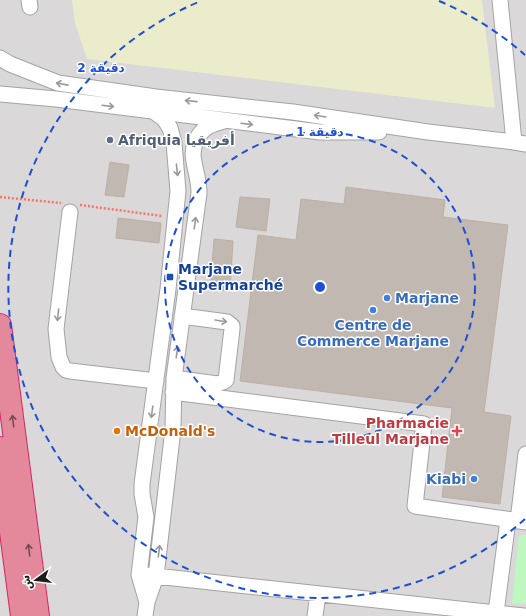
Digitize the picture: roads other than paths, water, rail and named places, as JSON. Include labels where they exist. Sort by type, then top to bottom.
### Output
[{"type":"highway","points":[[0,324],[38,616]]},
{"type":"highway","points":[[0,448],[22,616]]},
{"type":"street","points":[[0,58],[10,64],[58,83],[156,97],[293,112],[428,132],[520,143],[500,0]]},
{"type":"street","points":[[0,94],[56,99],[320,132],[428,132]]},
{"type":"street","points":[[146,609],[139,575],[146,517],[142,494],[142,484],[172,256],[178,178],[174,143],[170,128],[164,119],[153,111]]},
{"type":"street","points":[[146,609],[156,576],[173,429],[174,385],[197,205],[199,182],[194,162],[194,145],[206,128],[224,121]]},
{"type":"street","points":[[177,202],[197,205]]},
{"type":"street","points":[[70,206],[56,329],[59,357],[63,367],[70,371],[156,381]]},
{"type":"street","points":[[172,256],[190,258]]},
{"type":"street","points":[[174,385],[217,384],[226,380],[232,329],[232,326],[227,322],[182,316]]},
{"type":"street","points":[[174,385],[424,424],[415,506],[517,521]]},
{"type":"street","points":[[504,614],[526,454]]},
{"type":"street","points":[[139,575],[524,616]]},
{"type":"street","points":[[315,616],[318,594]]},
{"type":"place","name":"Afriquia أفريقيا","points":[[110,140]]},
{"type":"place","name":"Marjane Supermarché","points":[[170,277]]},
{"type":"place","name":"Marjane","points":[[387,298]]},
{"type":"place","name":"Centre de Commerce Marjane","points":[[373,310]]},
{"type":"place","name":"McDonald's","points":[[117,431]]},
{"type":"place","name":"Pharmacie Tilleul Marjane","points":[[457,431]]},
{"type":"place","name":"Kiabi","points":[[474,479]]}]
